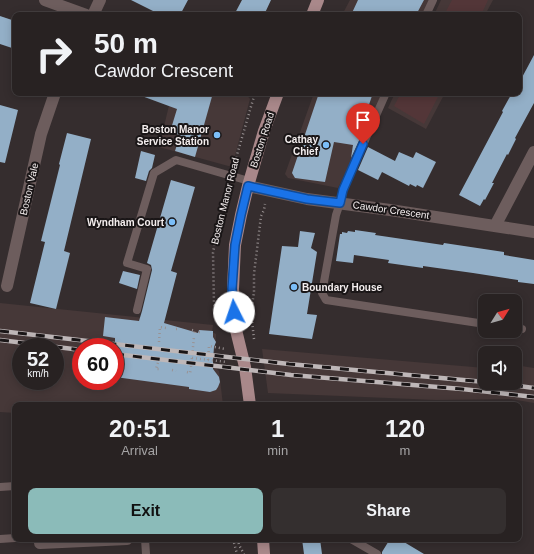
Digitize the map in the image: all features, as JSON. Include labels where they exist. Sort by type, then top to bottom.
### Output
[{"type":"main road","points":[[313,12],[318,0]]},
{"type":"main road","name":"Boston Road","points":[[248,184],[264,131],[277,96]]},
{"type":"main road","name":"Boston Manor Road","points":[[248,184],[235,245],[232,289],[236,330],[245,367],[250,402]]},
{"type":"main road","points":[[262,542],[264,554]]},
{"type":"street","points":[[45,0],[78,12]]},
{"type":"street","points":[[89,12],[100,0]]},
{"type":"street","name":"Boston Vale","points":[[7,286],[41,134],[54,96]]},
{"type":"street","points":[[495,226],[534,152]]},
{"type":"street","name":"Cawdor Crescent","points":[[248,184],[307,199],[534,232]]},
{"type":"street","points":[[41,545],[84,542]]},
{"type":"lane","points":[[427,12],[433,0]]},
{"type":"lane","points":[[385,96],[343,190],[336,215],[322,293],[326,300],[478,323]]},
{"type":"lane","points":[[137,310],[147,268],[127,263],[154,173],[176,160],[231,176],[248,184]]},
{"type":"lane","points":[[0,487],[12,486]]},
{"type":"lane","points":[[0,539],[12,538]]},
{"type":"lane","points":[[145,542],[146,554]]},
{"type":"lane","points":[[356,542],[377,554]]},
{"type":"path","name":"Boston Manor Road","points":[[219,311],[214,304],[213,253],[218,224],[254,96]]},
{"type":"path","points":[[252,312],[254,274],[261,216],[265,204]]},
{"type":"path","points":[[159,342],[160,327],[166,328]]},
{"type":"path","points":[[187,372],[190,373],[196,333]]},
{"type":"path","points":[[208,360],[209,346],[225,349]]},
{"type":"path","points":[[192,358],[227,362]]},
{"type":"path","points":[[159,359],[156,369],[161,369]]},
{"type":"path","points":[[172,370],[176,371]]},
{"type":"path","points":[[234,542],[237,554]]},
{"type":"path","points":[[238,542],[244,554]]},
{"type":"shaded area","points":[[350,0],[431,0],[425,12],[344,12]]},
{"type":"shaded area","points":[[441,0],[493,0],[487,12],[435,12]]},
{"type":"shaded area","points":[[452,0],[488,0],[482,12],[446,12]]},
{"type":"shaded area","points":[[171,96],[248,96],[250,99],[232,167],[159,147]]},
{"type":"shaded area","points":[[313,96],[384,96],[338,188],[288,178],[285,174]]},
{"type":"shaded area","points":[[394,96],[443,96],[426,129],[388,108]]},
{"type":"shaded area","points":[[399,96],[438,96],[424,124],[394,106]]},
{"type":"shaded area","points":[[0,303],[213,325],[212,332],[216,334],[216,337],[213,366],[219,371],[223,402],[12,402],[12,413],[0,412]]},
{"type":"shaded area","points":[[262,349],[478,367],[478,390],[522,390],[522,366],[534,368],[534,403],[511,399],[436,400],[268,393]]},
{"type":"building","points":[[131,0],[188,0],[182,12],[155,12]]},
{"type":"building","points":[[242,0],[271,0],[265,12],[236,12]]},
{"type":"building","points":[[358,0],[424,0],[418,12],[352,12]]},
{"type":"building","points":[[0,16],[12,20],[12,48],[0,44]]},
{"type":"building","points":[[534,55],[534,103],[492,183],[494,183],[480,206],[459,195],[510,96],[522,96],[522,77]]},
{"type":"building","points":[[142,96],[212,96],[195,157],[175,151],[180,135],[170,132],[177,109]]},
{"type":"building","points":[[318,96],[372,96],[360,131],[363,132],[351,158],[353,145],[334,142],[325,182],[295,178],[292,173]]},
{"type":"building","points":[[0,105],[18,110],[5,163],[0,162]]},
{"type":"building","points":[[67,133],[91,139],[64,251],[70,253],[56,309],[30,303],[45,242],[41,241]]},
{"type":"building","points":[[368,147],[395,161],[399,152],[413,158],[416,152],[436,162],[423,188],[410,184],[409,186],[382,172],[378,180],[358,170]]},
{"type":"building","points":[[141,151],[155,155],[152,168],[149,171],[146,181],[135,178]]},
{"type":"building","points":[[171,180],[195,187],[171,271],[177,273],[164,323],[198,333],[199,330],[213,331],[213,337],[216,342],[214,347],[213,369],[219,377],[220,382],[216,390],[210,392],[189,389],[189,387],[124,378],[124,338],[103,336],[105,317],[139,321],[152,270],[151,265],[147,263]]},
{"type":"building","points":[[355,230],[376,233],[375,235],[504,252],[504,255],[534,260],[534,284],[473,273],[388,263],[389,260],[354,255],[353,263],[336,261],[340,234],[342,234],[342,232],[347,233],[348,231],[355,232]]},
{"type":"building","name":"Boundary House","points":[[300,231],[315,233],[311,248],[317,252],[307,314],[317,315],[312,339],[269,334],[282,246],[298,247]]},
{"type":"building","points":[[123,271],[140,275],[137,289],[119,283]]},
{"type":"building","points":[[302,542],[320,542],[322,554],[304,554]]},
{"type":"building","points":[[388,542],[404,542],[424,554],[382,554]]},
{"type":"railway","points":[[0,331],[289,364],[478,381]]},
{"type":"railway","points":[[0,340],[72,349]]},
{"type":"railway","points":[[124,355],[291,375],[462,389],[534,397]]},
{"type":"railway","points":[[522,386],[534,388]]},
{"type":"place","name":"Boston Manor Service Station","points":[[217,135]]},
{"type":"place","name":"Cathay Chief","points":[[326,145]]},
{"type":"place","name":"Wyndham Court","points":[[172,222]]},
{"type":"place","name":"Boundary House","points":[[294,287]]},
{"type":"route","points":[[234,312],[232,289],[235,245],[248,186],[307,199],[340,203],[343,190],[363,144]]}]
